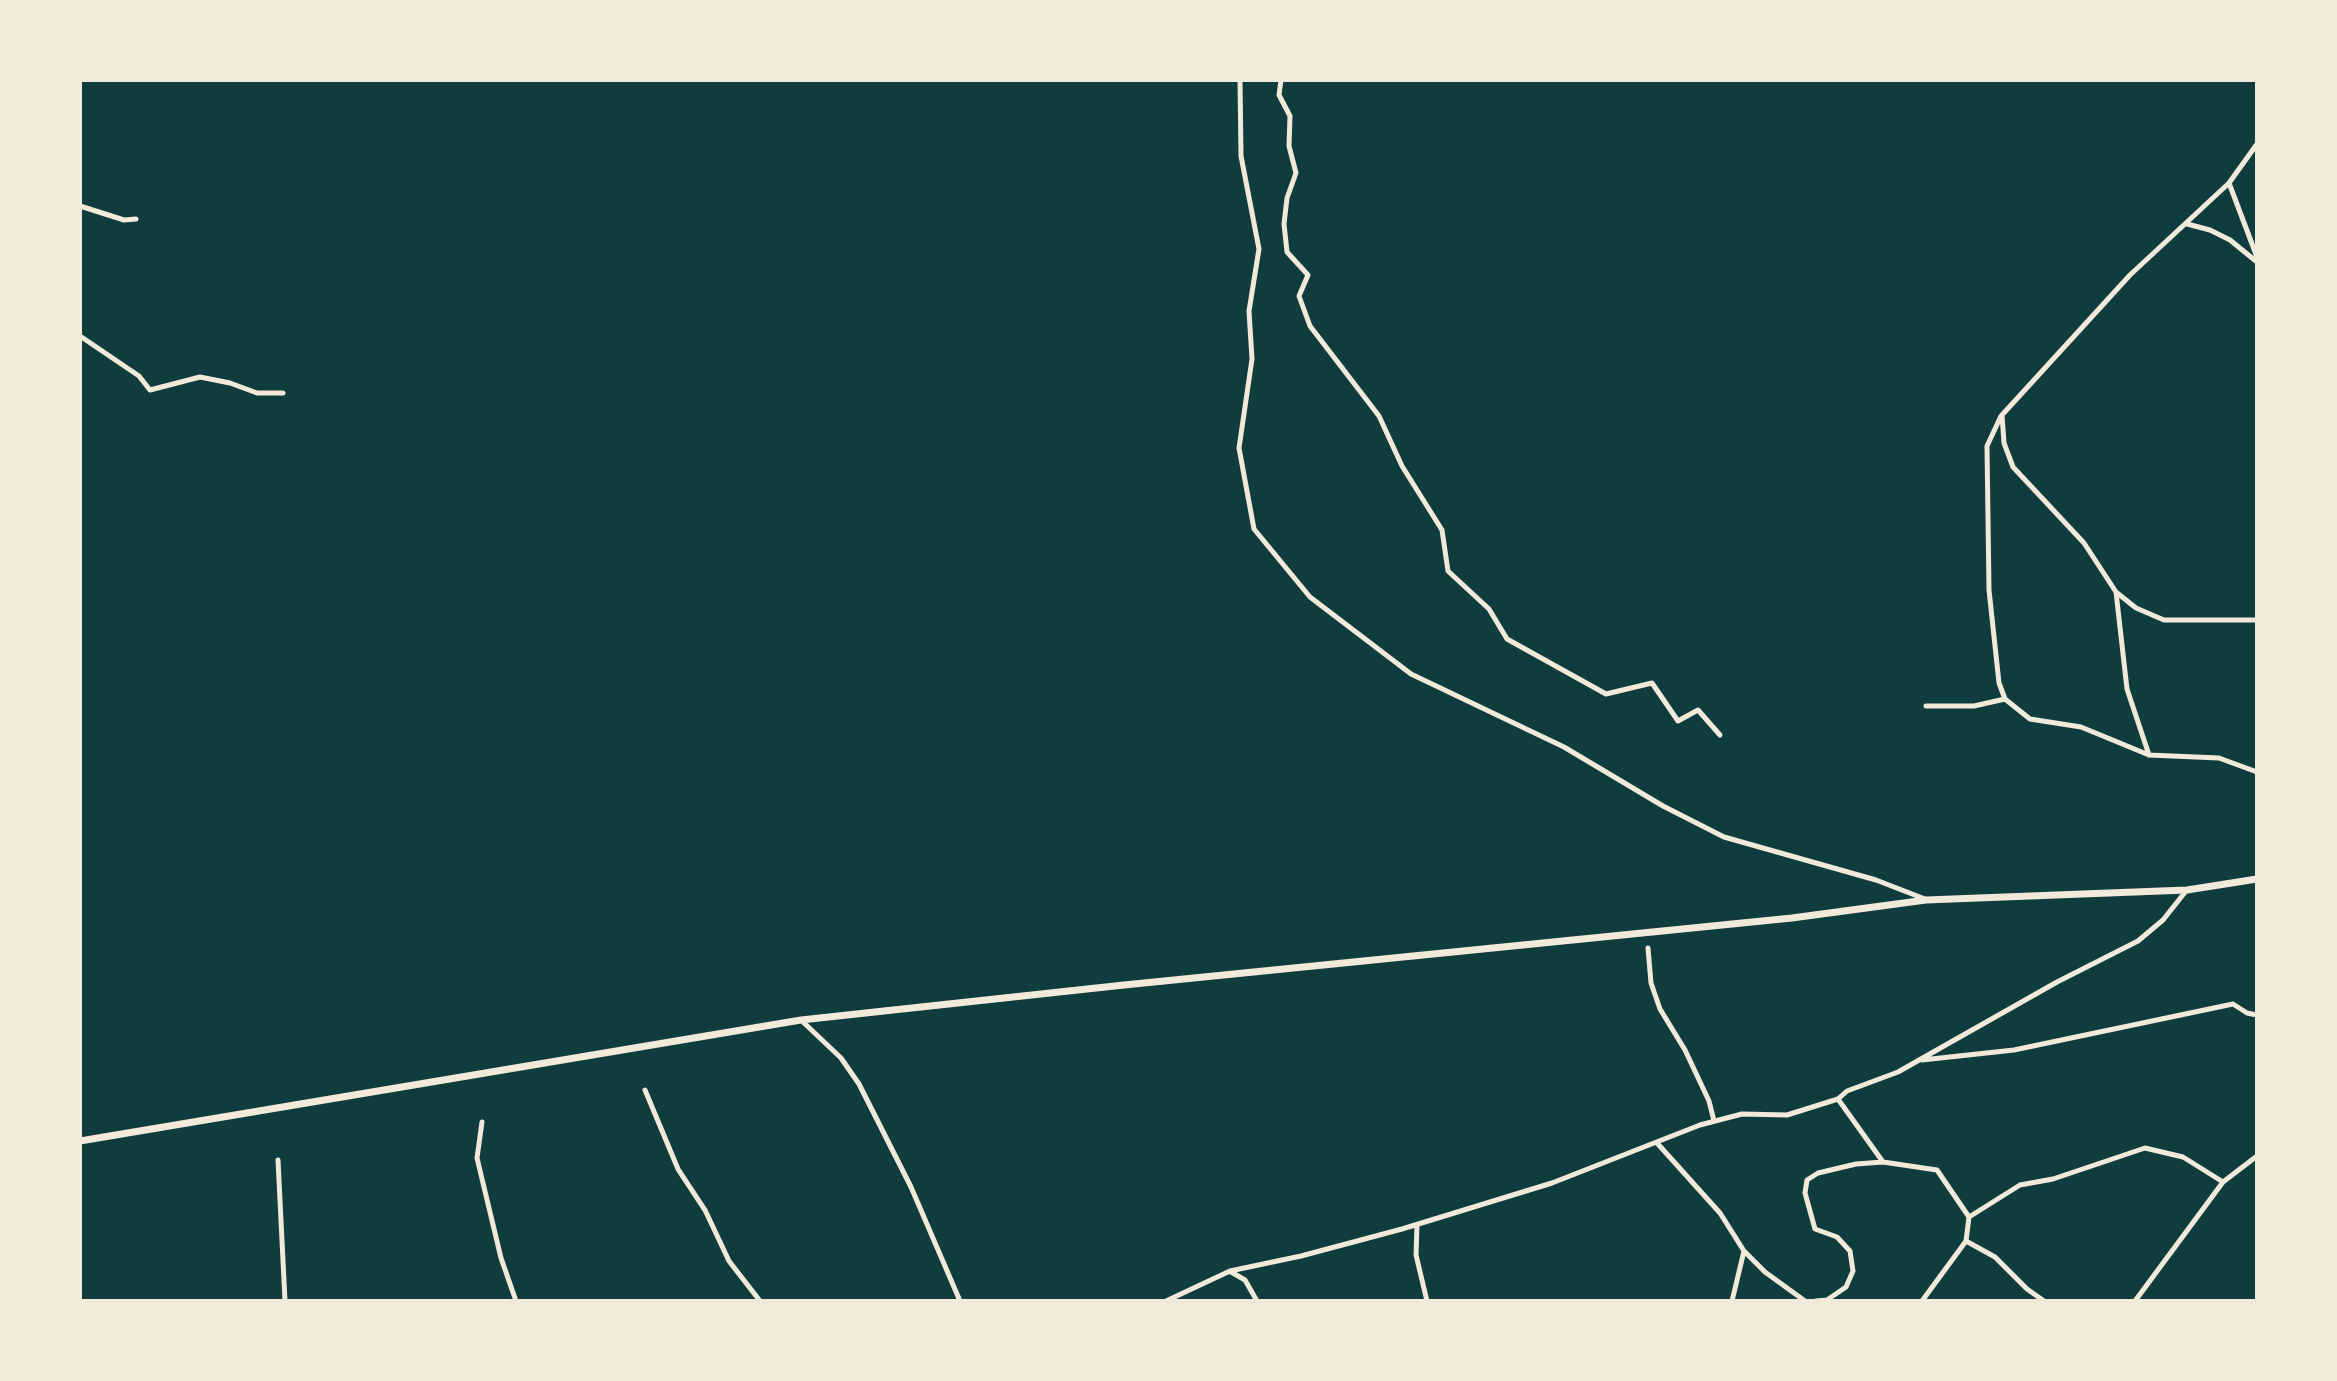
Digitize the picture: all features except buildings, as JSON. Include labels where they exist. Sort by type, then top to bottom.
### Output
[{"type":"main road","points":[[80,1141],[801,1020],[1792,918],[1926,900],[2187,890],[2257,879]]},
{"type":"street","points":[[1240,80],[1241,156],[1259,249],[1249,311],[1252,359],[1239,448],[1254,529],[1310,597],[1411,674],[1564,747],[1663,806],[1724,837],[1876,880],[1926,900]]},
{"type":"street","points":[[1281,80],[1279,95],[1290,116],[1289,146],[1296,173],[1287,198],[1284,224],[1287,252],[1308,275],[1299,296],[1310,326],[1379,416],[1402,466],[1442,530],[1448,571],[1489,609],[1507,639],[1606,694],[1652,683],[1678,721],[1698,710],[1720,735]]},
{"type":"street","points":[[2257,144],[2229,183],[2130,275],[2002,415],[1987,446],[1989,590],[1999,683],[2005,699],[2030,719],[2081,727],[2149,755],[2219,758],[2257,772]]},
{"type":"street","points":[[2229,183],[2257,260]]},
{"type":"street","points":[[80,206],[124,220],[136,219]]},
{"type":"street","points":[[2186,224],[2210,230],[2230,240],[2257,260]]},
{"type":"street","points":[[80,336],[139,376],[150,390],[200,377],[257,393],[283,393]]},
{"type":"street","points":[[2002,415],[2004,443],[2013,467],[2084,543],[2116,592],[2136,608],[2164,620],[2257,620]]},
{"type":"street","points":[[2116,592],[2127,689],[2149,755]]},
{"type":"street","points":[[1926,706],[1974,706],[2005,699]]},
{"type":"street","points":[[1166,1301],[1230,1271],[1417,1225],[1552,1183],[1714,1121],[1742,1114],[1787,1115],[1838,1099],[1847,1091],[1898,1072],[2057,982],[2138,941],[2163,920],[2187,890]]},
{"type":"street","points":[[1648,948],[1651,983],[1660,1009],[1703,1088],[1714,1121]]},
{"type":"street","points":[[1919,1060],[2014,1050],[2233,1004],[2257,1015]]},
{"type":"street","points":[[801,1020],[841,1058],[859,1084],[911,1187],[960,1301]]},
{"type":"street","points":[[645,1090],[678,1169],[705,1210],[729,1261],[760,1301]]},
{"type":"street","points":[[1838,1099],[1883,1162]]},
{"type":"street","points":[[482,1122],[477,1158],[501,1258],[516,1301]]},
{"type":"street","points":[[1657,1143],[1720,1213],[1744,1251],[1765,1272],[1805,1301]]},
{"type":"street","points":[[1969,1217],[2020,1185],[2053,1179],[2145,1148],[2183,1157],[2223,1182]]},
{"type":"street","points":[[2135,1301],[2223,1182],[2257,1156]]},
{"type":"street","points":[[278,1160],[285,1301]]},
{"type":"street","points":[[1816,1301],[1827,1300],[1846,1287],[1853,1271],[1850,1251],[1837,1237],[1815,1229],[1805,1193],[1807,1180],[1818,1173],[1843,1167],[1883,1162],[1937,1170],[1969,1217],[1966,1241],[1922,1301]]},
{"type":"street","points":[[1417,1225],[1416,1255],[1427,1301]]},
{"type":"street","points":[[1966,1241],[1995,1257],[2027,1289],[2044,1301]]},
{"type":"street","points":[[1732,1301],[1744,1251]]},
{"type":"street","points":[[1230,1271],[1245,1280],[1257,1301]]}]
